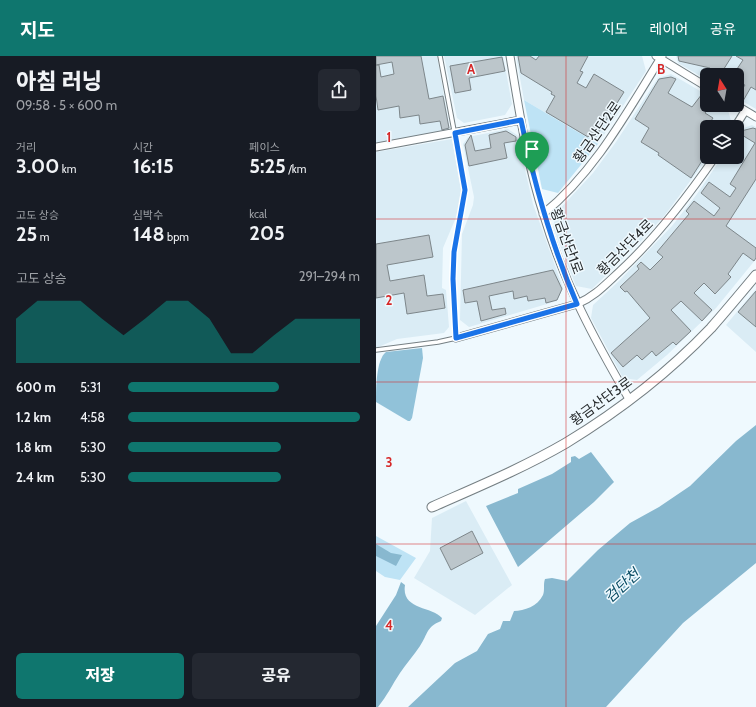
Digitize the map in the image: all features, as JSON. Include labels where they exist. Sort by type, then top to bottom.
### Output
[{"type":"street","name":"황금산단1로","points":[[510,56],[532,173],[543,214],[577,304],[593,337],[629,399]]},
{"type":"street","points":[[659,57],[700,83]]},
{"type":"street","name":"황금산단2로","points":[[543,214],[568,192],[601,152],[626,115],[659,57]]},
{"type":"street","points":[[739,120],[745,111],[756,117]]},
{"type":"street","points":[[376,147],[521,120]]},
{"type":"street","name":"황금산단4로","points":[[456,338],[577,304],[597,292],[649,242],[685,199],[710,164]]},
{"type":"street","name":"황금산단3로","points":[[432,507],[539,457],[594,425],[629,399],[710,329],[756,275]]},
{"type":"lane","points":[[376,350],[438,342],[456,338],[455,241],[464,203],[465,190],[440,56]]},
{"type":"shaded area","points":[[376,56],[437,56],[450,130],[376,145]]},
{"type":"shaded area","points":[[444,56],[503,56],[512,104],[505,115],[464,123],[457,118]]},
{"type":"shaded area","points":[[516,56],[642,56],[646,71],[598,144],[524,100]]},
{"type":"shaded area","points":[[676,56],[756,56],[756,109],[744,102],[744,68],[700,68],[700,76],[678,63]]},
{"type":"shaded area","points":[[671,74],[700,91],[700,112],[729,112],[731,120],[700,120],[700,164],[703,164],[665,215],[592,289],[576,286],[553,227],[556,213],[593,173],[616,142],[658,78]]},
{"type":"shaded area","points":[[524,100],[598,144],[558,193],[542,189]]},
{"type":"shaded area","points":[[752,125],[756,127],[756,259],[716,308],[667,355],[637,380],[623,378],[591,318],[593,305],[619,281],[672,226],[697,194],[717,164],[744,164],[744,128]]},
{"type":"shaded area","points":[[508,129],[517,135],[533,204],[563,288],[557,301],[469,327],[460,320],[462,234],[473,205],[474,197],[463,144],[468,137]]},
{"type":"shaded area","points":[[452,139],[462,194],[460,208],[443,248],[442,288],[446,290],[449,327],[444,333],[397,339],[376,348],[376,152]]},
{"type":"shaded area","points":[[756,289],[756,352],[726,325]]},
{"type":"shaded area","points":[[422,348],[423,358],[412,418],[408,421],[376,402],[378,368],[380,361],[386,352]]},
{"type":"shaded area","points":[[466,501],[512,585],[475,615],[414,578],[430,551],[432,518]]},
{"type":"shaded area","points":[[376,536],[416,558],[400,580],[385,577],[376,571]]},
{"type":"water","name":"검단천","points":[[756,425],[756,563],[683,623],[606,707],[408,707],[455,663],[477,651],[488,634],[500,629],[503,621],[510,621],[514,611],[526,609],[538,602],[543,595],[545,579],[552,578],[567,581],[598,550],[630,523],[659,507],[690,486],[736,441]]},
{"type":"water","points":[[591,452],[614,482],[594,502],[518,567],[486,506],[518,493],[518,489],[552,474],[571,462],[571,457],[575,456],[579,459]]},
{"type":"water","points":[[376,544],[391,553],[402,555],[396,566],[376,556]]},
{"type":"water","points":[[401,582],[405,585],[405,593],[412,603],[437,614],[442,618],[441,621],[430,628],[420,646],[400,673],[384,699],[378,707],[376,707],[376,626],[396,595]]},
{"type":"building","points":[[376,56],[421,56],[429,99],[443,96],[449,128],[442,130],[440,121],[420,124],[419,115],[400,118],[399,106],[378,110],[376,96],[376,65]],"holes":[[[392,62],[394,74],[381,77],[379,65],[376,65]]]},
{"type":"building","points":[[518,56],[530,56],[536,60],[539,56],[588,56],[580,71],[583,72],[577,83],[586,88],[594,74],[624,92],[595,138],[590,134],[588,137],[546,112],[555,96],[551,94],[552,92],[521,73]]},
{"type":"building","points":[[678,56],[732,56],[724,68],[710,68],[679,61]]},
{"type":"building","points":[[736,56],[756,56],[756,90],[751,87],[744,99],[744,68],[738,68],[743,60]]},
{"type":"building","points":[[502,57],[505,71],[469,78],[471,90],[455,93],[450,66]]},
{"type":"building","points":[[671,77],[676,79],[668,93],[692,107],[700,97],[700,112],[706,112],[705,113],[713,118],[712,120],[700,120],[700,164],[691,178],[658,155],[659,153],[641,142],[649,128],[635,119],[659,79]]},
{"type":"building","points":[[753,128],[756,129],[756,179],[726,226],[756,248],[756,258],[754,261],[743,253],[728,274],[731,277],[715,294],[704,283],[694,293],[712,310],[702,321],[681,301],[671,310],[691,331],[676,345],[673,342],[656,356],[652,351],[642,360],[637,355],[623,367],[611,353],[650,318],[627,291],[625,292],[620,287],[639,269],[637,266],[641,262],[650,270],[663,257],[657,252],[689,214],[686,211],[694,201],[714,216],[720,208],[701,193],[709,182],[730,197],[736,188],[730,184],[742,164],[744,164],[744,161],[755,143],[744,136],[744,130]]},
{"type":"building","points":[[506,131],[516,137],[516,141],[504,143],[507,158],[469,166],[465,145],[471,135],[475,151],[491,148],[489,135]]},
{"type":"building","points":[[429,235],[433,257],[387,265],[390,281],[424,275],[427,296],[443,294],[445,308],[407,314],[404,293],[376,298],[376,244]]},
{"type":"building","points":[[553,270],[562,289],[557,300],[546,303],[545,298],[528,301],[527,296],[514,299],[513,291],[489,296],[492,310],[505,308],[506,314],[481,321],[477,301],[465,303],[463,290]]},
{"type":"building","points":[[756,291],[756,327],[738,312]]},
{"type":"building","points":[[472,531],[483,553],[451,570],[440,548]]},
{"type":"route","points":[[521,120],[532,173],[548,229],[577,304],[456,338],[453,264],[455,241],[464,203],[465,190],[464,177],[455,133],[521,120]]}]
